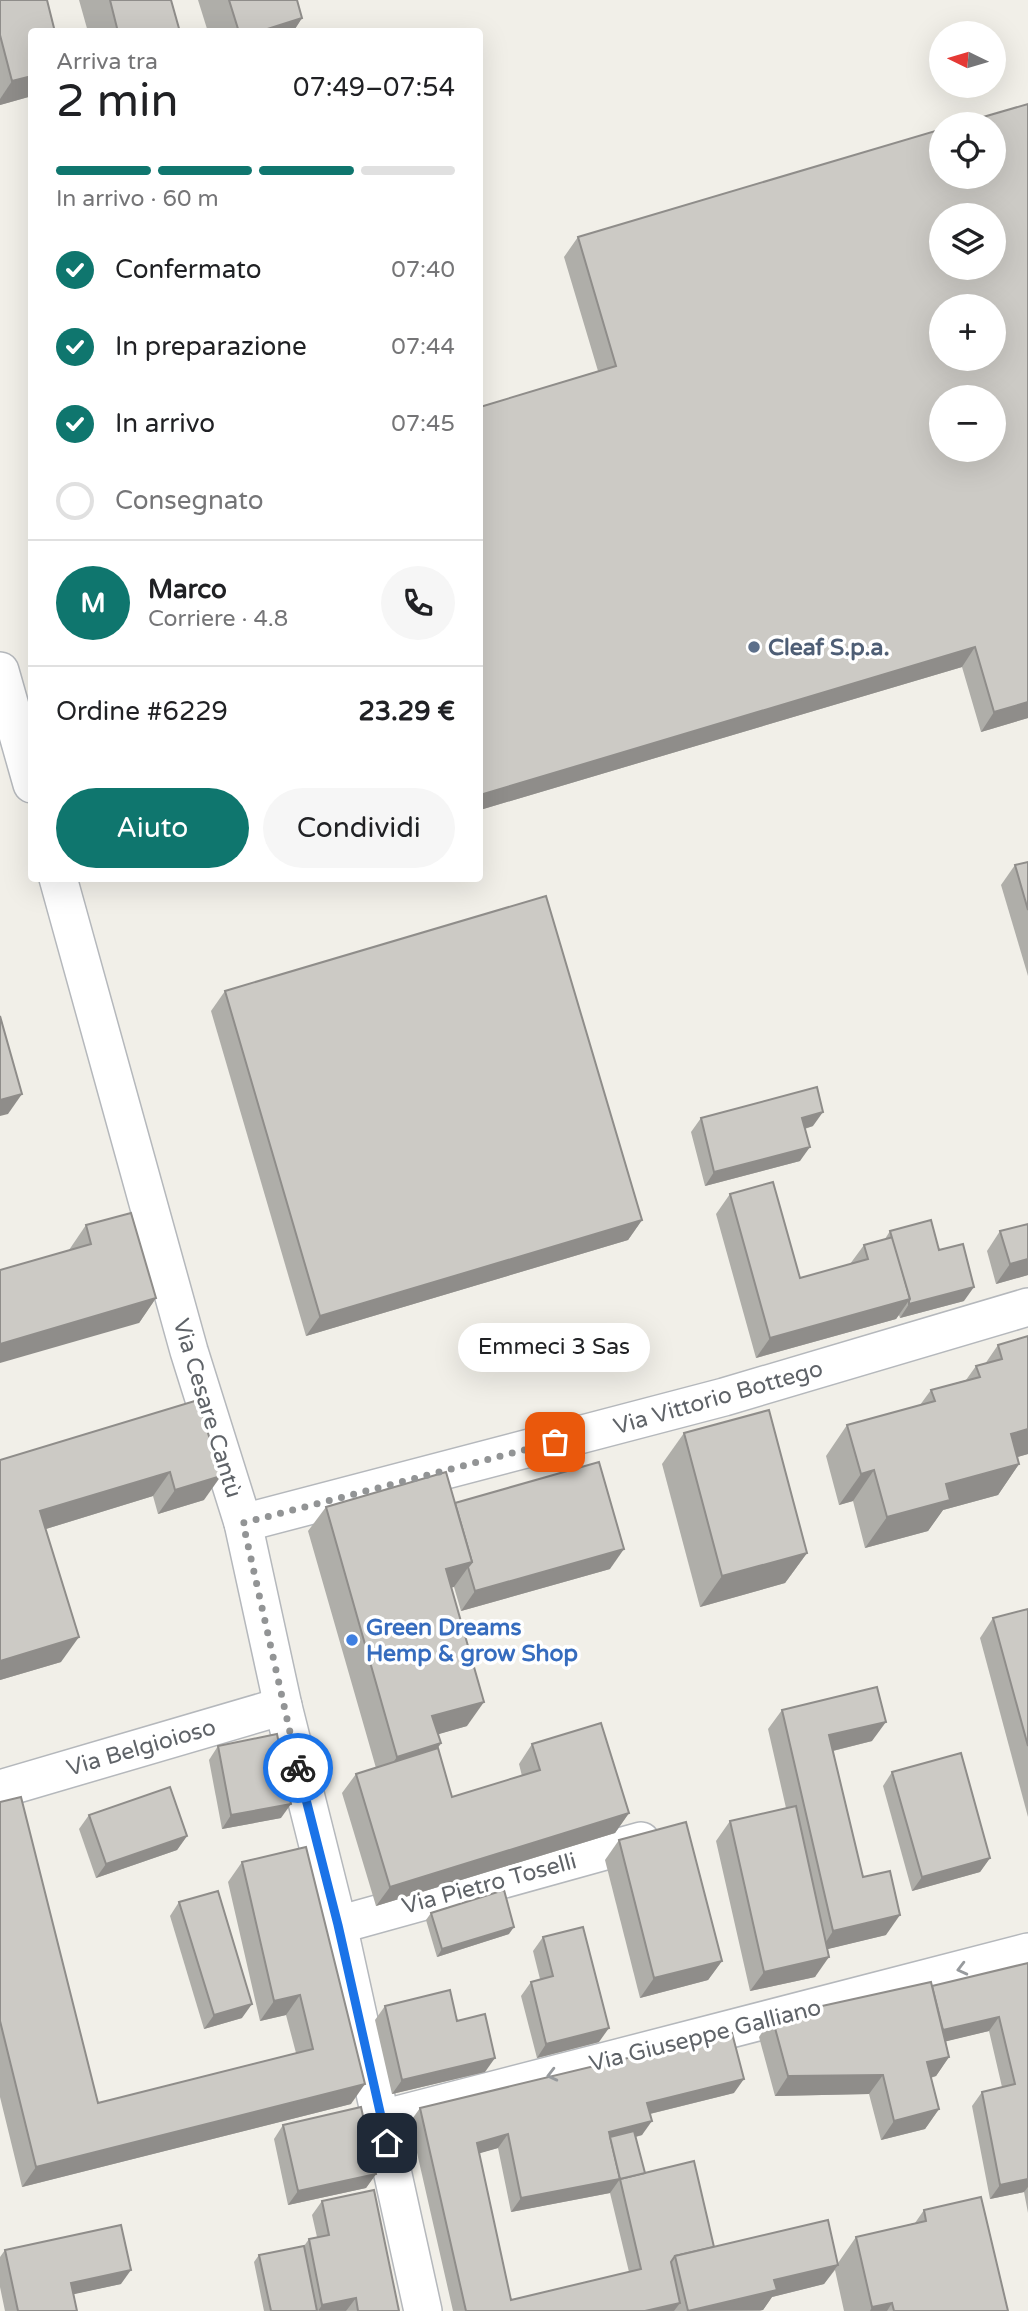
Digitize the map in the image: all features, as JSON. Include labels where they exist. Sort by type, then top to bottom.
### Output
[{"type":"street","points":[[0,671],[28,770]]},
{"type":"street","name":"Via Cesare Cantù","points":[[59,882],[189,1351],[243,1523],[282,1706],[338,1925],[422,2311]]},
{"type":"street","name":"Via Vittorio Bottego","points":[[243,1523],[724,1397],[1028,1307]]},
{"type":"street","name":"Via Belgioioso","points":[[0,1789],[282,1706]]},
{"type":"street","name":"Via Pietro Toselli","points":[[338,1925],[641,1841]]},
{"type":"street","name":"Via Giuseppe Galliano","points":[[382,2119],[1028,1952]]},
{"type":"building","points":[[0,0],[47,0],[54,28],[28,28],[28,77],[12,81],[0,35]]},
{"type":"building","points":[[110,0],[171,0],[179,28],[117,28]]},
{"type":"building","points":[[229,0],[297,0],[302,18],[271,28],[238,28]]},
{"type":"building","points":[[1028,104],[1028,702],[994,712],[975,647],[483,794],[483,406],[616,366],[578,237],[929,133],[929,189],[1006,189],[1006,112],[1000,112]]},
{"type":"building","points":[[1028,862],[1028,910],[1015,865]]},
{"type":"building","points":[[546,896],[642,1220],[320,1316],[225,991]]},
{"type":"building","points":[[0,1016],[22,1094],[0,1100]]},
{"type":"building","points":[[817,1087],[823,1112],[802,1118],[810,1147],[714,1172],[701,1118]]},
{"type":"building","points":[[773,1182],[800,1278],[868,1259],[864,1245],[893,1237],[910,1299],[770,1338],[730,1194]]},
{"type":"building","points":[[131,1213],[156,1298],[0,1344],[0,1270],[91,1244],[86,1225]]},
{"type":"building","points":[[931,1220],[939,1250],[963,1244],[974,1287],[909,1304],[910,1299],[890,1231]]},
{"type":"building","points":[[1028,1224],[1028,1259],[1010,1264],[1000,1231]]},
{"type":"building","points":[[1028,1336],[1028,1429],[1011,1434],[1019,1464],[946,1484],[950,1500],[887,1517],[874,1470],[861,1474],[847,1425],[935,1401],[931,1390],[980,1377],[976,1366],[1002,1359],[998,1345]]},
{"type":"building","points":[[198,1400],[221,1476],[175,1490],[170,1472],[40,1511],[79,1637],[0,1661],[0,1460]]},
{"type":"building","points":[[769,1410],[807,1553],[722,1576],[684,1433]]},
{"type":"building","points":[[599,1462],[624,1549],[475,1591],[468,1567],[472,1562],[455,1503]]},
{"type":"building","points":[[446,1472],[472,1562],[446,1569],[484,1702],[432,1716],[441,1743],[397,1757],[326,1507]]},
{"type":"building","points":[[1028,1609],[1028,1746],[993,1618]]},
{"type":"building","points":[[877,1687],[886,1722],[829,1735],[863,1877],[890,1871],[900,1915],[833,1931],[782,1710]]},
{"type":"building","points":[[601,1723],[629,1813],[390,1887],[356,1774],[438,1748],[452,1797],[540,1770],[532,1744]]},
{"type":"building","points":[[277,1734],[291,1804],[231,1815],[218,1746]]},
{"type":"building","points":[[961,1753],[990,1858],[922,1877],[892,1772]]},
{"type":"building","points":[[170,1787],[187,1836],[106,1864],[89,1815]]},
{"type":"building","points":[[21,1797],[98,2103],[313,2049],[300,1995],[274,2001],[242,1862],[306,1847],[365,2084],[36,2167],[0,2021],[0,1802]]},
{"type":"building","points":[[796,1806],[829,1957],[764,1972],[730,1821]]},
{"type":"building","points":[[686,1822],[722,1961],[654,1978],[619,1840]]},
{"type":"building","points":[[504,1890],[514,1927],[442,1949],[431,1913]]},
{"type":"building","points":[[218,1891],[252,2004],[214,2015],[179,1902]]},
{"type":"building","points":[[583,1927],[609,2028],[546,2044],[531,1982],[553,1976],[543,1937]]},
{"type":"building","points":[[1028,1963],[1028,2179],[1000,2185],[982,2092],[1015,2084],[999,2017],[943,2030],[932,1986]]},
{"type":"building","points":[[931,1982],[949,2057],[927,2062],[939,2109],[894,2121],[883,2075],[788,2076],[772,2017]]},
{"type":"building","points":[[450,1990],[457,2021],[485,2014],[495,2058],[402,2080],[385,2006]]},
{"type":"building","points":[[732,2033],[744,2079],[647,2103],[652,2121],[609,2132],[620,2179],[694,2161],[714,2247],[675,2256],[671,2262],[680,2303],[645,2311],[466,2311],[420,2108]],"holes":[[[508,2134],[521,2198],[620,2179],[641,2269],[511,2300],[477,2143]]]},
{"type":"building","points":[[361,2107],[376,2174],[298,2191],[283,2125]]},
{"type":"building","points":[[634,2131],[645,2173],[620,2179],[610,2137]]},
{"type":"building","points":[[374,2190],[399,2311],[358,2311],[356,2298],[322,2305],[309,2239],[329,2235],[322,2201]]},
{"type":"building","points":[[981,2197],[1008,2311],[894,2311],[892,2303],[872,2307],[856,2237],[926,2221],[924,2210]]},
{"type":"building","points":[[828,2220],[838,2265],[774,2280],[777,2290],[688,2311],[675,2256]]},
{"type":"building","points":[[121,2225],[131,2270],[71,2283],[77,2311],[18,2311],[5,2250]]},
{"type":"building","points":[[304,2246],[317,2311],[271,2311],[259,2255]]},
{"type":"way so far","points":[[298,1768],[243,1523],[555,1442]]},
{"type":"place","name":"Cleaf S.p.a.","points":[[754,647]]},
{"type":"place","name":"Emmeci 3 Sas","points":[[555,1442]]},
{"type":"place","name":"Green Dreams Hemp & grow Shop","points":[[352,1640]]},
{"type":"route","points":[[298,1768],[338,1925],[387,2143]]}]
